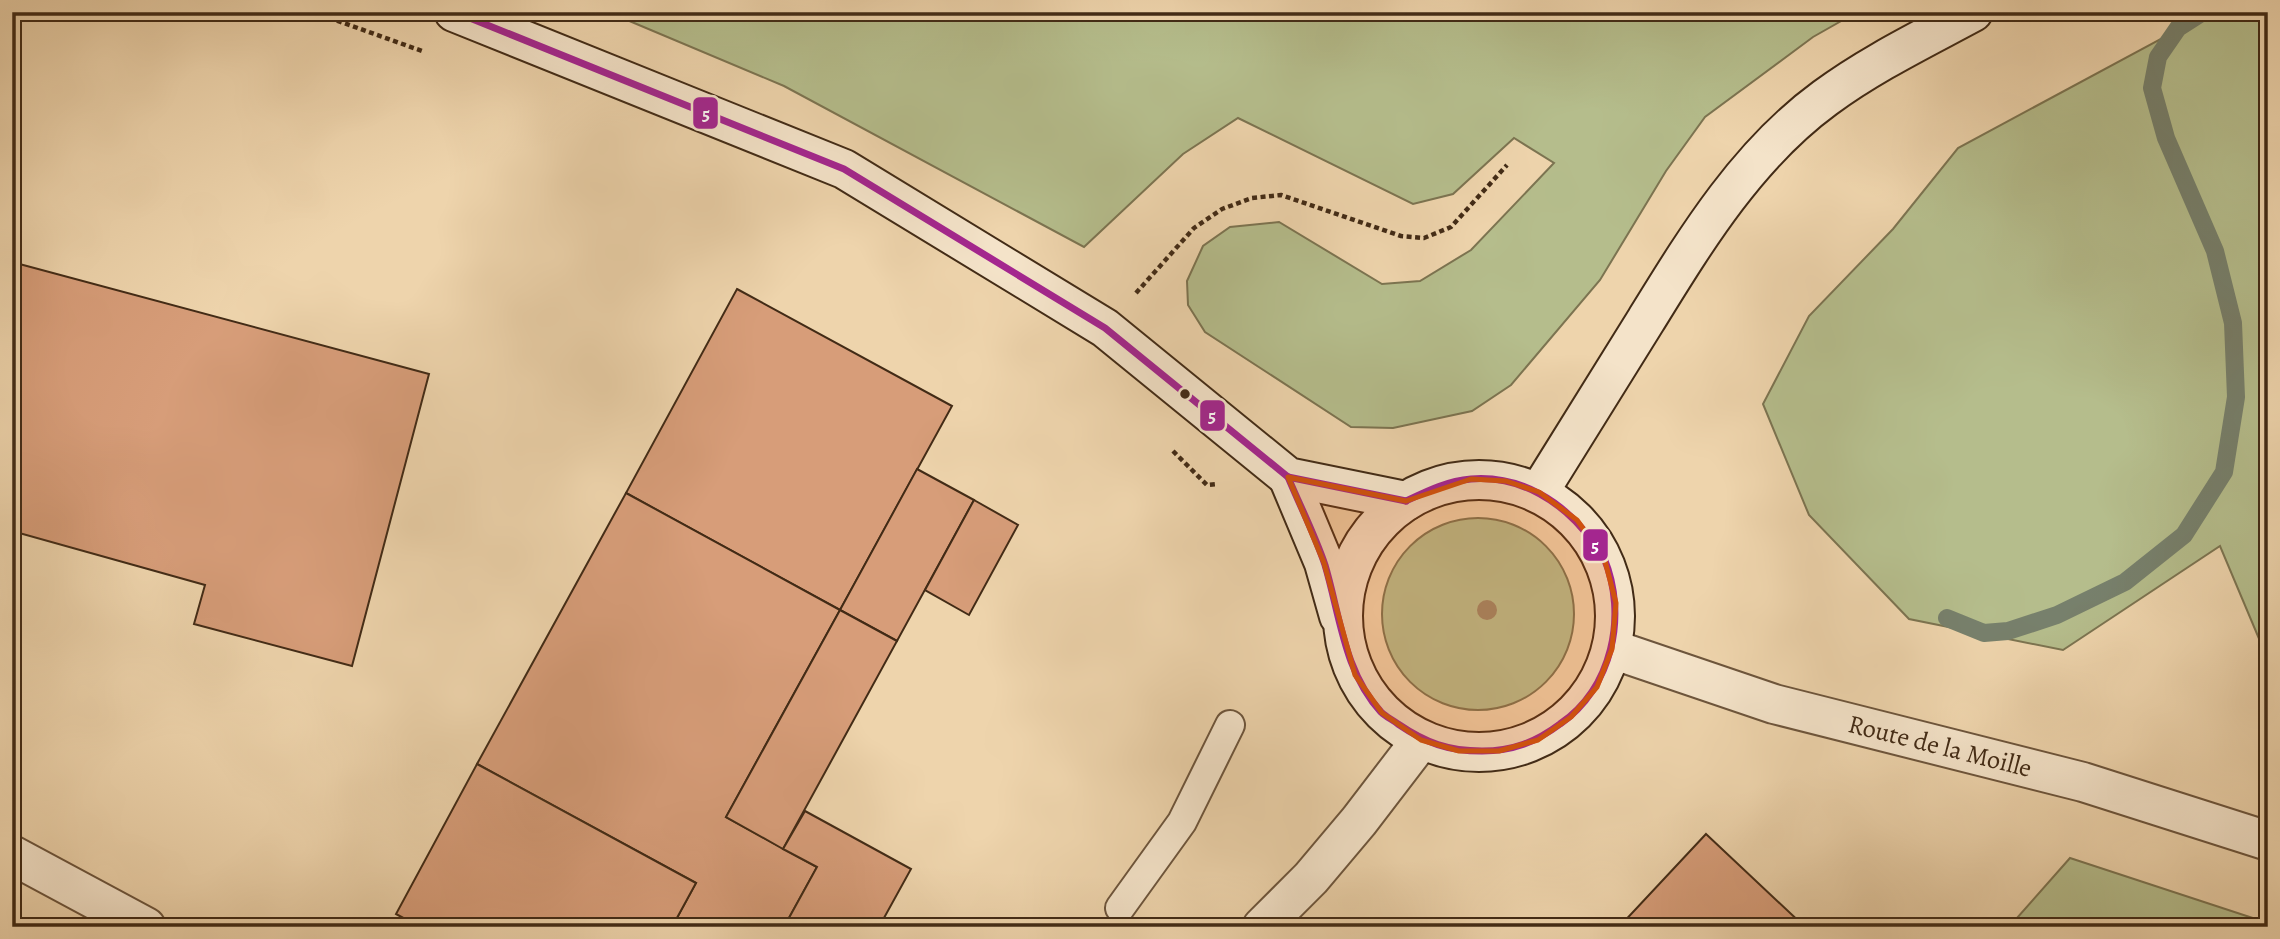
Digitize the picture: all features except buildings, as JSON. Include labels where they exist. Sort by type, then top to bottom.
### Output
[{"type":"street","points":[[454,12],[844,169],[1105,328],[1288,477],[1406,500]]},
{"type":"street","points":[[1539,492],[1716,210],[1748,170],[1782,134],[1825,98],[1882,62],[1973,12]]},
{"type":"street","points":[[1288,477],[1324,563],[1355,675],[1382,713],[1421,740],[1459,751],[1499,751],[1538,740],[1571,717],[1597,687],[1612,649],[1616,603],[1604,557],[1577,520],[1539,492],[1506,481],[1471,479],[1437,486],[1406,500],[1377,524],[1356,556],[1344,592],[1343,629]]},
{"type":"street","name":"Route de la Moille","points":[[1612,649],[1774,704],[2083,782],[2268,841]]},
{"type":"street","points":[[1262,927],[1319,869],[1421,740]]},
{"type":"street","points":[[12,855],[146,927]]},
{"type":"lane","points":[[1120,908],[1182,822],[1230,726]]},
{"type":"path","points":[[313,12],[432,54]]},
{"type":"path","points":[[1105,328],[1194,228],[1222,209],[1252,198],[1281,195],[1401,236],[1424,238],[1451,227],[1507,165]]},
{"type":"path","points":[[1170,448],[1207,485],[1288,477]]},
{"type":"highlighted area","points":[[1288,477],[1406,501],[1471,479],[1506,481],[1539,492],[1577,520],[1604,557],[1616,603],[1612,649],[1597,687],[1571,717],[1538,740],[1499,751],[1459,751],[1421,740],[1382,713],[1355,675],[1324,563]]},
{"type":"green space","points":[[608,12],[1857,12],[1813,37],[1705,117],[1666,171],[1600,280],[1511,385],[1472,411],[1393,428],[1351,427],[1205,332],[1188,305],[1187,281],[1203,246],[1230,227],[1279,222],[1382,284],[1420,281],[1471,250],[1554,163],[1514,138],[1453,194],[1413,204],[1238,118],[1183,154],[1084,247],[784,86]]},
{"type":"green space","points":[[2203,12],[2268,12],[2268,660],[2220,546],[2063,650],[1909,619],[1809,515],[1763,404],[1809,316],[1893,229],[1958,148],[2174,32]]},
{"type":"green space","points":[[1478,518],[1515,526],[1546,546],[1566,577],[1574,614],[1566,651],[1546,682],[1515,702],[1478,710],[1441,702],[1410,682],[1390,651],[1382,614],[1390,577],[1410,546],[1441,526]]},
{"type":"green space","points":[[2070,858],[2268,923],[2268,927],[2009,927]]},
{"type":"waterway","points":[[1947,618],[1984,633],[2008,631],[2057,615],[2125,582],[2184,535],[2224,472],[2236,397],[2233,323],[2215,251],[2166,138],[2152,88],[2158,57],[2178,28],[2203,12]]},
{"type":"transit line","name":"5","points":[[455,12],[844,169],[1105,328],[1288,477],[1406,501]]},
{"type":"transit line","name":"5","points":[[1288,477],[1325,565],[1351,661],[1359,679],[1381,712],[1418,736],[1438,745],[1458,749],[1504,749],[1542,736],[1578,709],[1603,671],[1614,627],[1615,603],[1602,554],[1581,527],[1555,503],[1540,494],[1507,482],[1489,479],[1462,480],[1437,487],[1406,501]]}]
